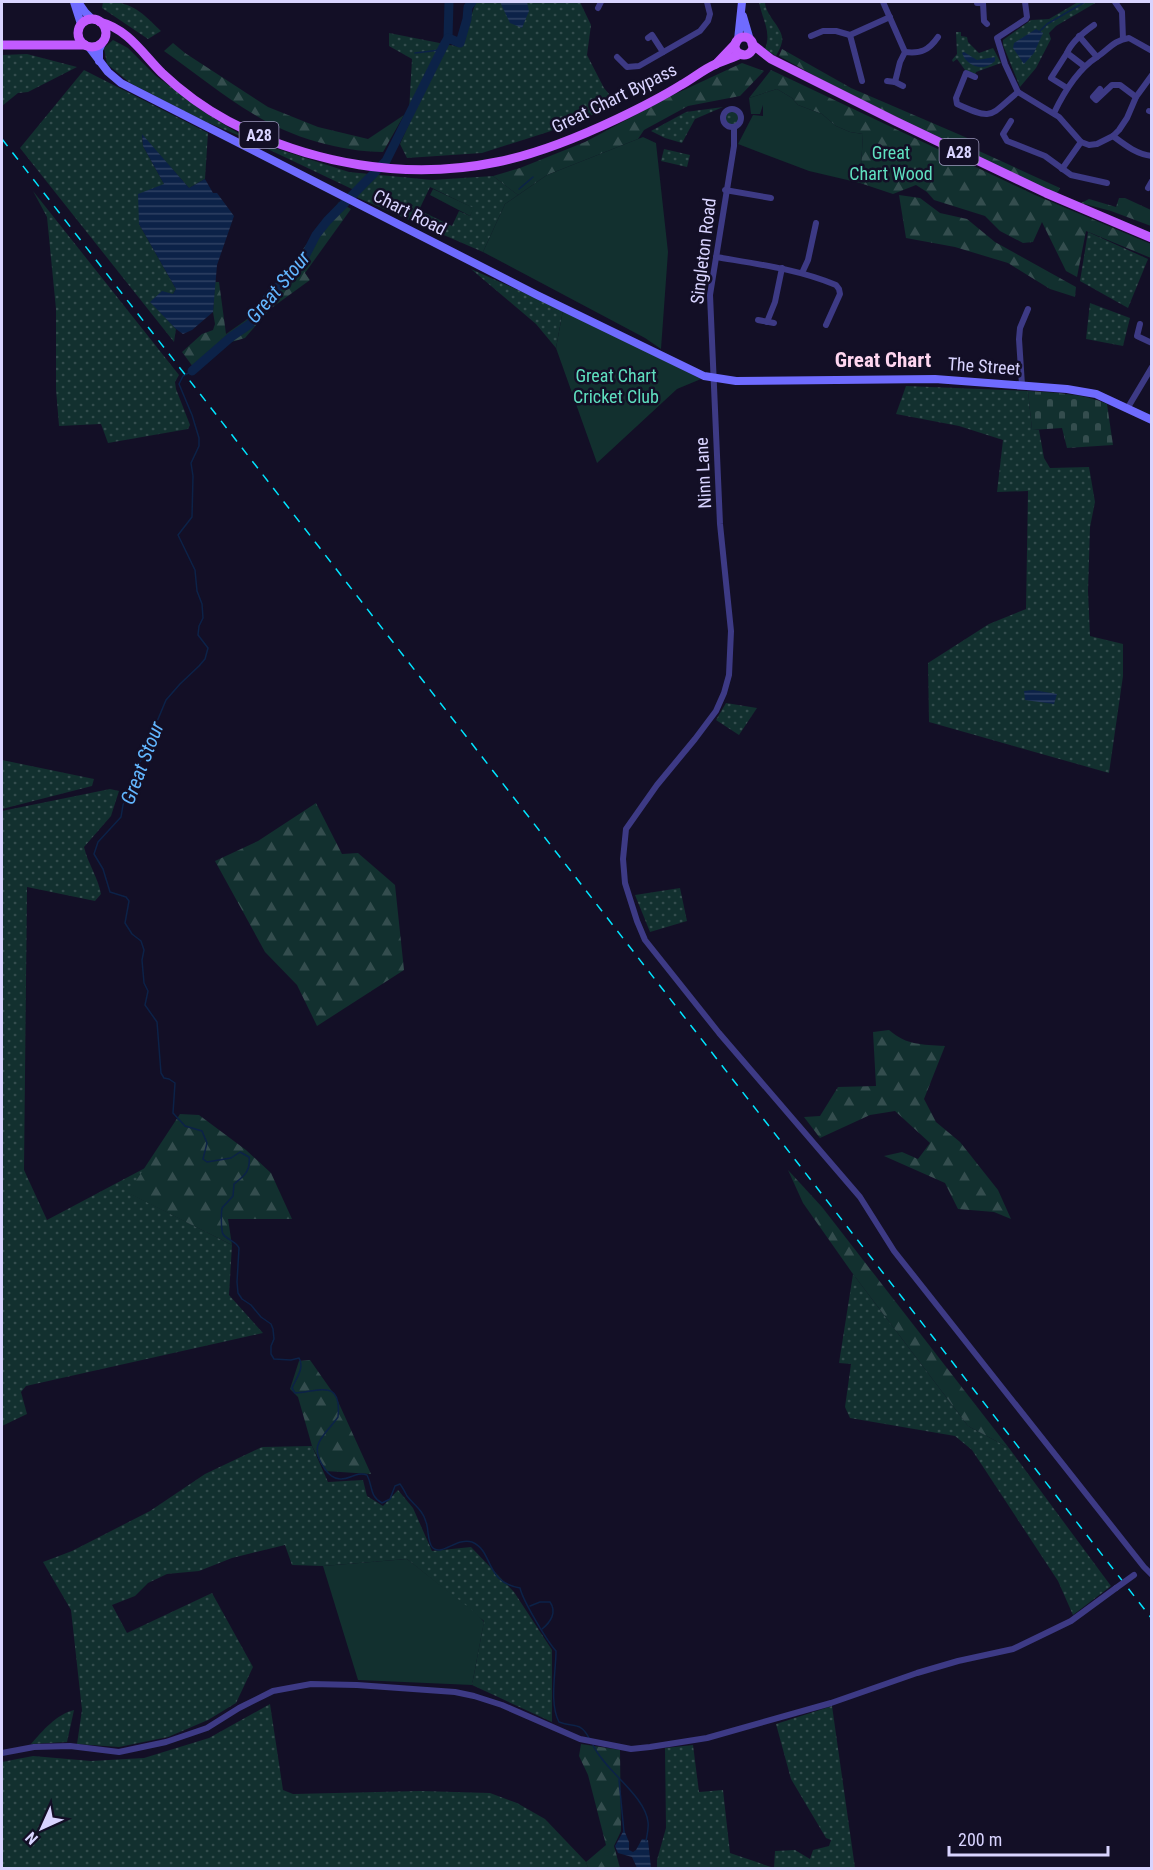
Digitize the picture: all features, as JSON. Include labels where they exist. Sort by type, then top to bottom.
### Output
[{"type":"main road","points":[[44,45],[67,38],[86,20],[96,20],[105,29],[103,41]]},
{"type":"main road","name":"Great Chart Bypass","points":[[96,20],[116,28],[175,84],[226,120],[285,146],[315,156],[389,168],[434,170],[466,167],[496,162],[536,151],[617,119],[716,64],[743,54]]},
{"type":"main road","points":[[80,26],[79,38],[87,46]]},
{"type":"main road","points":[[2,45],[98,46],[114,36],[131,40]]},
{"type":"main road","points":[[742,38],[751,42],[751,51],[743,54],[736,49],[737,42],[742,38]]},
{"type":"main road","name":"Great Chart Bypass","points":[[716,64],[737,42]]},
{"type":"main road","name":"A28","points":[[751,42],[771,59],[895,122],[1046,193],[1152,238]]},
{"type":"main road","name":"A28","points":[[743,54],[771,59]]},
{"type":"street","points":[[74,2],[80,26]]},
{"type":"street","points":[[78,2],[85,12],[96,20]]},
{"type":"street","points":[[617,57],[627,70],[639,66],[700,31],[710,14],[707,2]]},
{"type":"street","points":[[737,42],[742,2]]},
{"type":"street","points":[[883,2],[905,52],[891,81],[903,86]]},
{"type":"street","points":[[976,2],[983,3],[984,21],[987,24]]},
{"type":"street","points":[[1025,2],[1026,19],[997,38],[1005,64],[1018,92],[1054,113],[1081,142],[1089,145],[1097,144],[1113,136],[1127,118],[1136,98],[1152,75]]},
{"type":"street","points":[[1115,2],[1122,12],[1123,39]]},
{"type":"street","points":[[742,12],[751,42]]},
{"type":"street","points":[[811,36],[823,31],[836,31],[850,35],[890,17]]},
{"type":"street","points":[[1068,88],[1051,78],[1068,49],[1079,36],[1094,25]]},
{"type":"street","points":[[648,38],[652,35],[663,52]]},
{"type":"street","points":[[850,35],[862,81]]},
{"type":"street","points":[[1079,36],[1097,57]]},
{"type":"street","points":[[905,52],[916,54],[922,52],[938,37]]},
{"type":"street","points":[[1054,113],[1084,66],[1112,44],[1129,38],[1152,51]]},
{"type":"street","points":[[99,61],[103,41]]},
{"type":"street","name":"Chart Road","points":[[87,46],[108,72],[121,82],[537,295],[704,376],[714,378]]},
{"type":"street","points":[[1067,53],[1084,66]]},
{"type":"street","points":[[975,77],[966,73],[956,98],[957,104],[982,115],[992,113],[1018,92]]},
{"type":"street","points":[[1100,89],[1093,97],[1096,100],[1112,85],[1120,85],[1136,98]]},
{"type":"street","points":[[1011,121],[1003,134],[1007,141],[1045,156],[1062,169],[1081,178],[1107,183]]},
{"type":"street","name":"Singleton Road","points":[[714,378],[710,295],[725,190],[734,146],[734,128]]},
{"type":"street","points":[[1113,136],[1129,148],[1143,155],[1152,156]]},
{"type":"street","points":[[1062,169],[1081,142]]},
{"type":"street","points":[[1148,188],[1152,180]]},
{"type":"street","points":[[725,190],[771,198]]},
{"type":"street","points":[[802,273],[817,228]]},
{"type":"street","points":[[716,257],[782,268],[833,284],[839,289],[839,296],[832,319],[826,325]]},
{"type":"street","points":[[758,320],[771,322],[782,268]]},
{"type":"street","points":[[1022,386],[1019,339],[1020,328],[1028,309]]},
{"type":"street","points":[[1140,324],[1137,336],[1152,343]]},
{"type":"street","points":[[1127,409],[1152,367]]},
{"type":"street","name":"The Street","points":[[714,378],[736,381],[935,379],[1088,392],[1152,420]]},
{"type":"street","name":"Ninn Lane","points":[[714,378],[720,524],[730,631],[729,675],[716,711],[657,785],[626,829],[623,859],[625,883],[637,921],[645,940],[719,1033],[860,1197],[894,1251],[1144,1568],[1152,1575]]},
{"type":"street","points":[[2,1753],[34,1747],[70,1746],[119,1752],[166,1742],[207,1728],[273,1691],[312,1684],[455,1692],[502,1705],[580,1739],[631,1749],[707,1738],[831,1703],[958,1661],[1010,1650],[1071,1621],[1144,1568]]},
{"type":"green space","points":[[103,2],[122,3],[136,9],[161,31],[148,39],[102,8]]},
{"type":"green space","points":[[476,2],[580,2],[591,25],[587,55],[604,88],[618,105],[548,132],[482,153],[407,158],[400,144],[413,115],[409,111],[412,59],[389,46],[389,33],[460,47]]},
{"type":"green space","points":[[759,2],[765,2],[768,12],[781,32],[782,42],[776,56],[765,49],[767,31]]},
{"type":"green space","points":[[1078,2],[1097,2],[1056,26],[1049,33],[1051,39],[1036,68],[1020,87],[1003,40],[1031,20],[1049,19]]},
{"type":"green space","points":[[956,32],[961,32],[961,36],[967,37],[968,42],[979,53],[993,48],[1001,63],[976,72],[975,75],[965,70],[957,59],[953,62],[957,54]]},
{"type":"green space","points":[[113,40],[128,48],[156,76],[204,112],[249,140],[202,120],[130,83],[107,64],[104,48]]},
{"type":"green space","points":[[173,43],[268,107],[318,127],[368,139],[404,115],[383,152],[351,149],[317,142],[269,123],[232,100],[164,51]]},
{"type":"green space","points":[[782,49],[851,88],[972,140],[968,146],[1060,188],[1056,195],[835,87],[779,56]]},
{"type":"green space","points":[[27,54],[77,67],[28,92],[18,93],[2,106],[2,55]]},
{"type":"green space","points":[[742,63],[764,71],[740,96],[688,106],[644,130],[638,139],[547,175],[518,195],[493,176],[520,168],[585,142],[673,95]]},
{"type":"green space","points":[[84,70],[208,133],[205,179],[189,188],[142,135],[143,146],[164,184],[139,224],[176,289],[173,294],[151,302],[176,329],[174,342],[20,148]]},
{"type":"green space","name":"Great Chart Wood","points":[[771,70],[1035,195],[1151,244],[1151,258],[1086,231],[1077,277],[1066,271],[1042,222],[1033,242],[1023,243],[1000,231],[985,216],[934,200],[916,185],[893,194],[860,183],[863,134],[836,126],[822,114],[798,105],[792,98],[777,89],[749,98]]},
{"type":"green space","points":[[777,89],[792,98],[798,105],[822,114],[836,126],[863,134],[860,183],[809,171],[738,144],[753,115],[763,116],[763,105],[760,114],[751,114],[749,98]]},
{"type":"green space","points":[[723,107],[695,119],[682,143],[651,131],[686,112]]},
{"type":"green space","points":[[729,111],[735,111],[739,118],[735,125],[729,125],[725,121],[725,115]]},
{"type":"green space","points":[[643,137],[656,143],[668,252],[661,349],[645,338],[483,252],[505,204],[547,175]]},
{"type":"green space","points":[[249,140],[349,172],[432,180],[493,176],[518,195],[505,204],[483,252],[356,197],[354,190]],"holes":[[[430,187],[473,208],[470,216],[459,211],[452,226],[419,210]]]},
{"type":"green space","points":[[664,149],[690,155],[687,167],[661,161]]},
{"type":"green space","points":[[433,189],[474,208],[470,216],[430,195]]},
{"type":"green space","points":[[33,191],[179,375],[175,382],[176,389],[190,425],[188,429],[108,443],[101,424],[59,426],[56,389],[56,309],[47,217]]},
{"type":"green space","name":"Great Chart Wood","points":[[899,195],[920,198],[940,213],[967,219],[995,242],[1076,287],[1075,297],[1050,289],[1008,263],[955,247],[906,238]]},
{"type":"green space","points":[[1119,198],[1125,198],[1151,210],[1151,226],[1081,203],[1089,199],[1116,207]]},
{"type":"green space","points":[[339,202],[351,209],[305,273],[310,280],[270,309],[245,338],[228,343],[196,371],[182,352],[202,334],[213,330],[215,282],[219,282],[226,334],[246,320],[265,299]]},
{"type":"green space","points":[[1088,232],[1148,259],[1128,308],[1080,281]]},
{"type":"green space","points":[[471,269],[563,310],[556,348],[536,324]]},
{"type":"green space","points":[[1090,303],[1130,318],[1123,346],[1086,339]]},
{"type":"green space","name":"Great Chart Cricket Club","points":[[563,310],[701,379],[677,389],[597,463],[556,348]]},
{"type":"green space","points":[[906,386],[1028,391],[1032,430],[1039,430],[1044,458],[1050,468],[1089,467],[1095,502],[1090,527],[1088,591],[1090,636],[1123,644],[1123,676],[1109,773],[929,722],[928,663],[989,624],[1026,609],[1028,491],[997,492],[1003,440],[959,426],[896,414]]},
{"type":"green space","points":[[1028,391],[1078,396],[1107,404],[1113,445],[1067,448],[1062,428],[1032,430]]},
{"type":"green space","points":[[726,703],[757,708],[739,735],[716,720]]},
{"type":"green space","points":[[2,760],[94,779],[92,786],[2,809]]},
{"type":"green space","points":[[110,789],[119,791],[111,816],[84,847],[101,894],[95,901],[27,887],[24,1170],[47,1220],[145,1168],[129,1193],[232,1245],[229,1295],[263,1333],[26,1386],[21,1392],[27,1414],[2,1426],[2,811]]},
{"type":"green space","points":[[316,803],[342,854],[358,853],[395,885],[404,970],[317,1026],[297,985],[265,952],[215,861],[258,841]]},
{"type":"green space","points":[[680,888],[687,921],[650,932],[635,895]]},
{"type":"green space","points":[[889,1030],[909,1042],[945,1046],[924,1099],[936,1122],[960,1142],[998,1190],[1011,1219],[994,1212],[958,1209],[945,1183],[884,1156],[902,1152],[918,1159],[930,1143],[895,1111],[870,1115],[820,1138],[804,1117],[820,1116],[838,1087],[876,1086],[873,1032]]},
{"type":"green space","points":[[180,1114],[199,1115],[246,1150],[271,1173],[292,1219],[228,1219],[232,1245],[128,1193]]},
{"type":"green space","points":[[788,1170],[822,1207],[1009,1448],[968,1426],[853,1274],[803,1203]]},
{"type":"green space","points":[[853,1274],[968,1426],[1009,1448],[1111,1586],[1073,1615],[1058,1581],[972,1450],[955,1436],[850,1418],[845,1407],[851,1364],[839,1363]]},
{"type":"green space","points":[[310,1360],[336,1397],[371,1474],[325,1471],[312,1446],[298,1397],[290,1389],[299,1361]]},
{"type":"green space","points":[[312,1446],[328,1482],[363,1480],[367,1496],[383,1506],[398,1490],[413,1508],[432,1551],[471,1547],[514,1592],[552,1650],[552,1722],[472,1685],[484,1621],[407,1559],[323,1566],[292,1565],[285,1545],[232,1558],[199,1571],[167,1574],[148,1583],[135,1596],[112,1605],[127,1633],[212,1593],[253,1667],[236,1703],[208,1720],[168,1737],[119,1747],[77,1744],[82,1710],[71,1610],[43,1562],[72,1551],[150,1511],[205,1474],[262,1447]]},
{"type":"green space","points":[[407,1559],[484,1622],[472,1685],[358,1680],[323,1566]]},
{"type":"green space","points":[[270,1704],[283,1790],[293,1794],[420,1791],[490,1793],[517,1803],[545,1819],[586,1862],[588,1868],[2,1868],[2,1762],[33,1756],[91,1761],[144,1758],[209,1738]]},
{"type":"green space","points":[[832,1706],[855,1868],[774,1868],[775,1851],[795,1850],[810,1859],[813,1850],[829,1846],[831,1840],[826,1838],[791,1779],[776,1724]]},
{"type":"green space","points":[[74,1710],[67,1742],[31,1744],[56,1719]]},
{"type":"green space","points":[[581,1744],[620,1750],[621,1831],[614,1846],[620,1868],[588,1868],[586,1862],[606,1845],[588,1775],[579,1756]]},
{"type":"green space","points":[[693,1745],[699,1792],[723,1790],[730,1853],[774,1868],[657,1868],[666,1828],[665,1748]]},
{"type":"water","points":[[500,2],[527,2],[529,11],[522,28],[510,23]]},
{"type":"water","points":[[1036,29],[1043,33],[1034,53],[1024,64],[1013,48],[1014,43]]},
{"type":"water","points":[[962,53],[977,60],[995,57],[995,61],[981,67],[972,65],[964,58]]},
{"type":"water","points":[[142,134],[189,188],[205,179],[213,193],[217,193],[234,216],[217,265],[213,312],[192,330],[183,334],[150,302],[162,291],[173,294],[176,289],[139,224],[138,194],[164,184],[143,146]]},
{"type":"water","points":[[1033,690],[1057,694],[1054,704],[1025,700],[1024,691]]},
{"type":"water","points":[[624,1830],[629,1842],[629,1850],[633,1852],[642,1839],[648,1840],[651,1868],[637,1868],[632,1857],[618,1853],[615,1846]]},
{"type":"waterway","points":[[448,38],[449,2]]},
{"type":"waterway","name":"Great Stour","points":[[192,371],[231,337],[250,324],[270,294],[300,266],[316,235],[327,221],[386,161],[448,38],[460,43],[468,7],[472,2]]},
{"type":"waterway","points":[[1039,32],[1047,24],[1085,2]]},
{"type":"waterway","points":[[415,53],[440,50],[445,43]]},
{"type":"waterway","points":[[519,189],[533,177]]},
{"type":"waterway","name":"Great Stour","points":[[192,371],[183,376],[179,384],[192,415],[199,446],[191,463],[192,517],[178,535],[195,570],[203,618],[198,635],[208,648],[205,659],[166,700],[131,784],[121,817],[98,842],[94,854],[103,869],[110,892],[126,897],[129,901],[125,923],[132,934],[141,941],[144,950],[142,960],[144,983],[148,991],[145,1005],[157,1022],[161,1073],[164,1078],[175,1083],[173,1113],[185,1126],[202,1131],[207,1143],[203,1159],[207,1162],[231,1158],[240,1152],[249,1157],[248,1170],[234,1184],[233,1196],[222,1208],[222,1232],[239,1248],[238,1293],[271,1324],[274,1339],[271,1354],[274,1359],[299,1358],[301,1362],[292,1388],[295,1393],[327,1390],[333,1392],[336,1397],[338,1417],[320,1441],[317,1453],[320,1460],[328,1473],[336,1478],[367,1475],[373,1494],[382,1503],[390,1499],[395,1486],[400,1484],[423,1514],[433,1548],[441,1550],[461,1542],[472,1542],[484,1552],[500,1580],[520,1588],[536,1621],[556,1651],[554,1706],[559,1722],[580,1727],[589,1738]]},
{"type":"waterway","points":[[530,1606],[540,1602],[550,1602],[553,1609],[552,1617],[542,1629]]},
{"type":"waterway","name":"Great Stour","points":[[593,1745],[606,1764],[640,1802],[648,1824],[646,1841]]},
{"type":"waterway","name":"Great Stour","points":[[619,1780],[624,1832]]},
{"type":"railway","points":[[2,139],[1152,1619]]},
{"type":"district","name":"Great Chart","points":[[883,360]]}]
